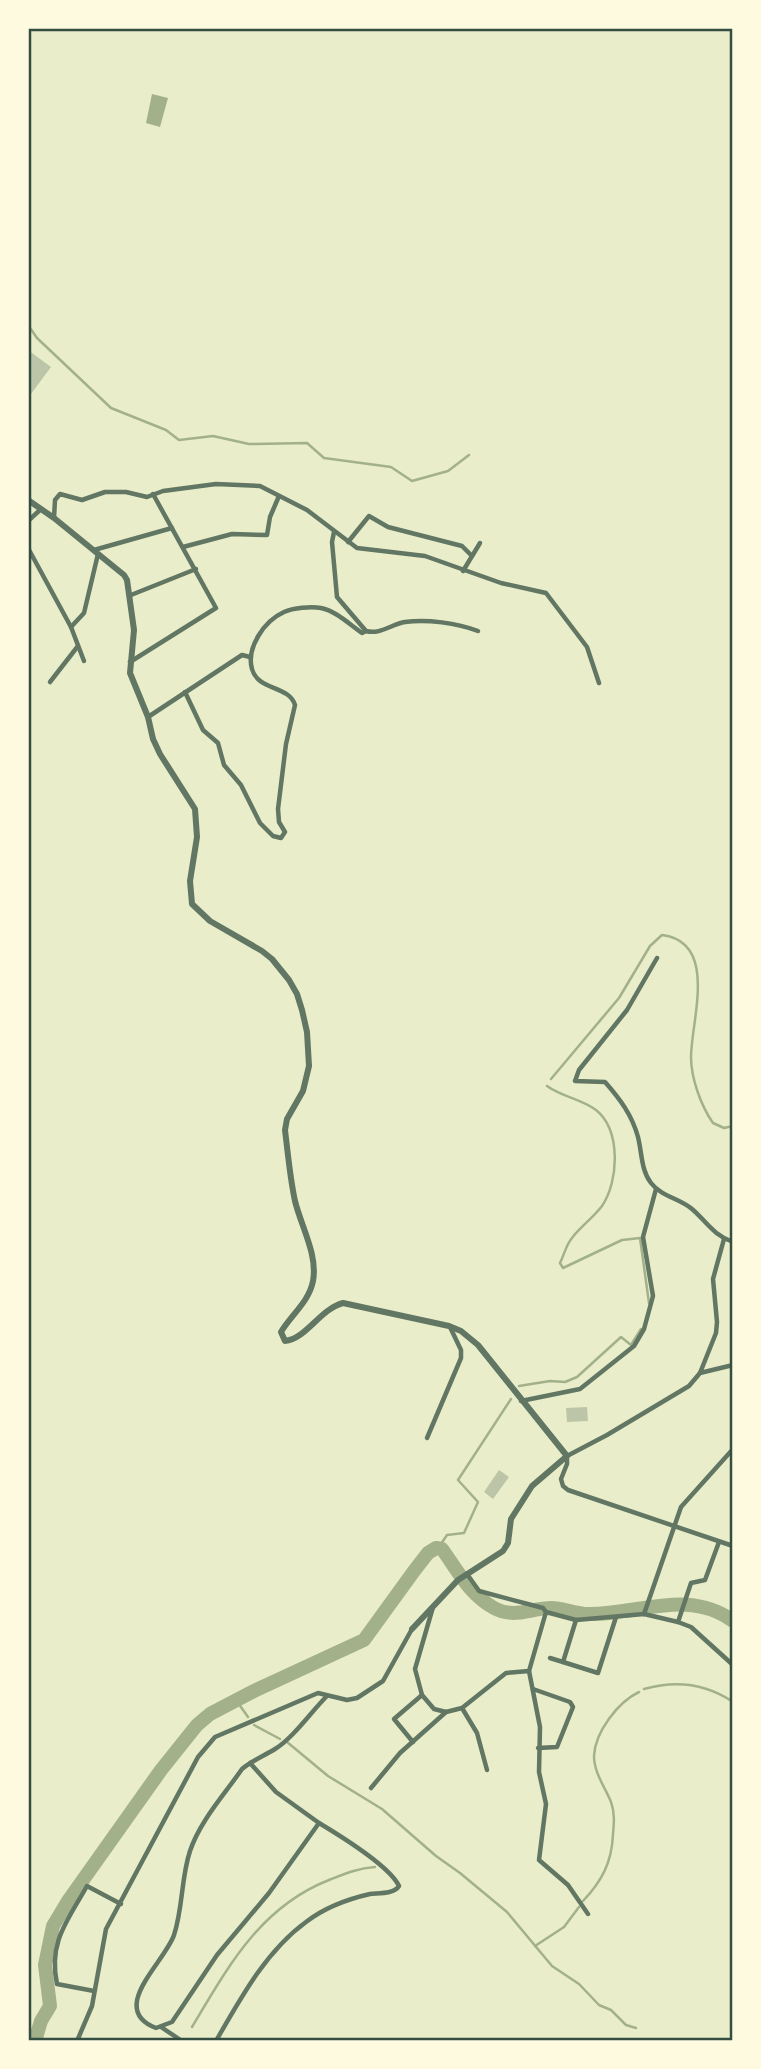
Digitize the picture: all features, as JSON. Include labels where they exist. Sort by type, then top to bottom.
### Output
[{"type":"street","points":[[54,517],[55,499],[60,494],[82,500],[105,492],[126,492],[143,497],[216,484],[260,486],[307,510],[357,548],[425,556],[463,571],[546,593],[587,647],[598,683]]},
{"type":"street","points":[[129,662],[216,608],[153,494]]},
{"type":"street","points":[[183,547],[232,534],[267,535],[270,517],[279,496]]},
{"type":"street","points":[[28,500],[54,517],[124,575],[131,596],[134,630],[129,662],[133,684],[148,717],[160,754],[195,809],[197,837],[190,881],[192,904],[210,921],[262,951],[281,968],[297,994],[307,1032],[309,1053],[303,1091],[285,1124],[285,1130],[296,1202],[314,1271],[310,1290],[281,1332],[283,1339],[294,1339],[328,1310],[343,1303],[461,1331],[478,1345],[567,1456],[561,1479],[568,1490],[733,1546]]},
{"type":"street","points":[[28,521],[41,509]]},
{"type":"street","points":[[348,542],[369,516],[388,527],[462,546],[472,556]]},
{"type":"street","points":[[96,552],[172,528]]},
{"type":"street","points":[[334,532],[332,542],[337,597],[366,631]]},
{"type":"street","points":[[463,571],[480,543]]},
{"type":"street","points":[[28,548],[71,626],[84,661]]},
{"type":"street","points":[[71,626],[84,613],[96,552]]},
{"type":"street","points":[[131,596],[196,569]]},
{"type":"street","points":[[185,692],[203,730],[218,743],[224,765],[241,785],[260,823],[273,836],[281,838],[285,832],[279,822],[278,809],[286,744],[295,705],[285,692],[266,686],[257,679],[252,670],[252,646],[269,624],[287,611],[321,608],[331,611],[362,633],[377,632],[408,622],[465,626],[478,631]]},
{"type":"street","points":[[50,682],[78,646]]},
{"type":"street","points":[[148,717],[242,655],[250,657]]},
{"type":"street","points":[[657,958],[627,1010],[579,1070],[575,1081],[605,1082],[628,1111],[638,1137],[644,1170],[656,1189],[688,1206],[710,1230],[733,1241]]},
{"type":"street","points":[[521,1401],[580,1389],[634,1346],[650,1313],[653,1296],[643,1237],[656,1189]]},
{"type":"street","points":[[77,2041],[92,2006],[106,1930],[198,1757],[215,1737],[282,1706],[318,1693],[348,1700],[383,1681],[412,1629],[434,1604],[458,1580],[503,1551],[508,1543],[512,1519],[532,1486],[567,1456],[689,1386],[700,1373],[716,1333],[713,1279],[724,1239]]},
{"type":"street","points":[[427,1438],[461,1358],[461,1350],[449,1326]]},
{"type":"street","points":[[700,1373],[733,1366]]},
{"type":"street","points":[[643,1614],[681,1507],[733,1449]]},
{"type":"street","points":[[678,1622],[691,1583],[705,1580],[719,1542]]},
{"type":"street","points":[[467,1574],[480,1591],[576,1620],[643,1614],[678,1622],[691,1627],[733,1665]]},
{"type":"street","points":[[434,1604],[415,1669],[422,1695],[434,1709],[446,1712],[462,1708],[506,1674],[529,1671]]},
{"type":"street","points":[[546,1612],[529,1671],[540,1727],[539,1772],[546,1804],[539,1860],[568,1885],[588,1914]]},
{"type":"street","points":[[550,1658],[598,1673],[616,1616]]},
{"type":"street","points":[[563,1662],[576,1620]]},
{"type":"street","points":[[533,1689],[570,1702],[573,1707],[557,1747],[538,1748]]},
{"type":"street","points":[[413,1742],[394,1719],[422,1695]]},
{"type":"street","points":[[319,1823],[269,1893],[217,1955],[172,2022],[156,2028],[145,2024],[138,2017],[136,2002],[145,1979],[174,1937],[189,1853],[196,1835],[242,1769],[280,1745],[326,1697]]},
{"type":"street","points":[[462,1708],[477,1732],[487,1770]]},
{"type":"street","points":[[372,1788],[400,1753],[446,1712]]},
{"type":"street","points":[[216,2041],[248,1986],[296,1930],[308,1920],[349,1900],[397,1890],[399,1885],[384,1868],[345,1838],[276,1792],[250,1763]]},
{"type":"street","points":[[94,1991],[57,1984],[56,1945],[60,1931],[87,1886],[121,1904]]},
{"type":"street","points":[[162,2027],[181,2041]]},
{"type":"shaded area","points":[[152,94],[168,98],[160,127],[146,123]]},
{"type":"building","points":[[28,350],[51,367],[28,398]]},
{"type":"building","points":[[587,1407],[588,1421],[567,1422],[566,1408]]},
{"type":"building","points":[[499,1470],[509,1477],[493,1499],[484,1492]]},
{"type":"waterway","points":[[28,325],[37,338],[111,408],[166,430],[179,440],[213,436],[249,444],[307,443],[324,458],[391,467],[412,481],[448,471],[469,455]]},
{"type":"waterway","points":[[551,1079],[619,998],[650,946],[662,935],[680,941],[691,952],[698,985],[691,1057],[693,1074],[704,1108],[713,1123],[724,1128],[733,1126]]},
{"type":"waterway","points":[[547,1086],[596,1110],[610,1130],[615,1156],[608,1196],[570,1241],[560,1263],[563,1268],[622,1240],[640,1238],[649,1303]]},
{"type":"waterway","points":[[519,1386],[550,1381],[565,1382],[577,1377],[621,1337],[631,1345],[641,1329]]},
{"type":"waterway","points":[[439,1547],[447,1535],[464,1533],[478,1502],[458,1480],[511,1399]]},
{"type":"waterway","points":[[35,2041],[41,2021],[50,2006],[45,1965],[53,1926],[161,1770],[197,1725],[210,1714],[254,1691],[364,1640],[428,1553],[436,1548],[442,1549],[478,1596],[494,1608],[509,1613],[551,1608],[588,1614],[681,1605],[716,1611],[733,1621]]},
{"type":"waterway","points":[[644,1689],[690,1685],[712,1691],[733,1702]]},
{"type":"waterway","points":[[583,1901],[605,1870],[611,1853],[614,1818],[609,1796],[594,1762],[595,1747],[603,1728],[616,1710],[639,1692]]},
{"type":"waterway","points":[[236,1700],[248,1717]]},
{"type":"waterway","points":[[254,1725],[280,1739]]},
{"type":"waterway","points":[[287,1742],[328,1776],[382,1809],[507,1912],[552,1966],[579,1984],[599,2005],[611,2010],[626,2025],[636,2028]]},
{"type":"waterway","points":[[192,2027],[248,1941],[284,1906],[329,1880],[375,1867]]},
{"type":"waterway","points":[[535,1946],[564,1927],[579,1907]]}]
